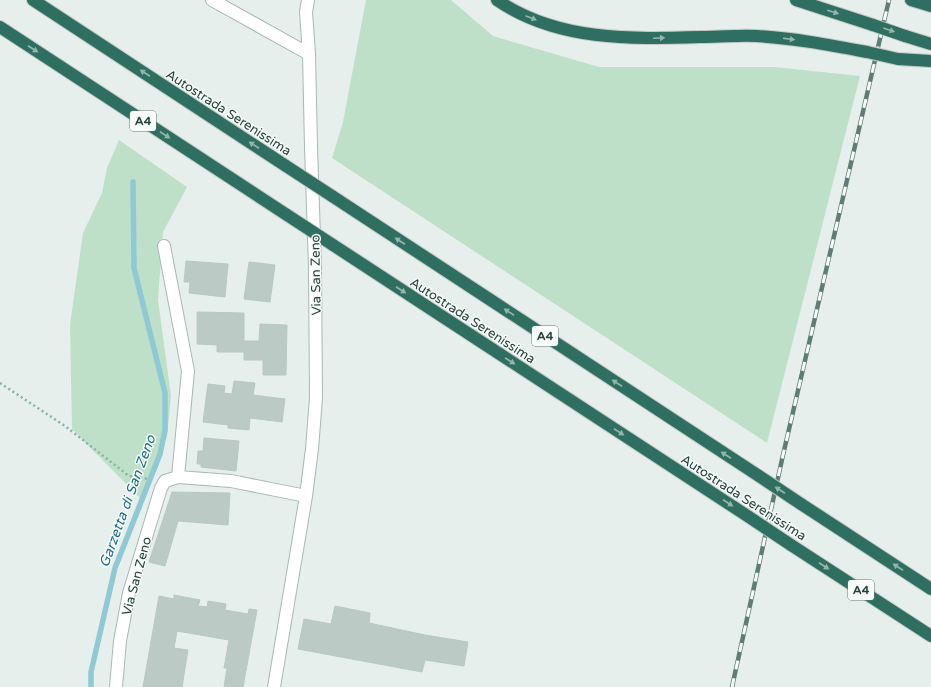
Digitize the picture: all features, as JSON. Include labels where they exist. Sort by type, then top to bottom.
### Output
[{"type":"highway","name":"Autostrada Serenissima","points":[[33,0],[931,589]]},
{"type":"highway","points":[[497,0],[514,11],[553,26],[589,35],[646,39],[756,36],[822,43],[898,59],[931,61]]},
{"type":"highway","points":[[796,0],[931,44]]},
{"type":"highway","points":[[913,1],[931,6]]},
{"type":"highway","name":"Autostrada Serenissima","points":[[0,27],[931,636]]},
{"type":"street","points":[[212,0],[309,54]]},
{"type":"street","name":"Via San Zeno","points":[[274,687],[306,496],[312,449],[317,367],[307,6],[300,0]]},
{"type":"street","points":[[164,246],[188,371],[178,477]]},
{"type":"street","points":[[165,481],[178,477],[231,481],[306,496]]},
{"type":"street","name":"Via San Zeno","points":[[116,687],[120,641],[129,593],[161,488],[165,481]]},
{"type":"path","points":[[0,383],[66,426],[129,476],[165,481]]},
{"type":"green space","points":[[366,0],[451,0],[493,36],[599,67],[774,67],[860,76],[767,443],[332,158],[343,122]]},
{"type":"green space","points":[[119,140],[187,187],[163,232],[158,300],[171,396],[167,437],[140,498],[72,429],[70,325],[83,233],[102,193],[107,168]]},
{"type":"building","points":[[186,261],[228,264],[225,297],[189,293],[190,282],[184,282]]},
{"type":"building","points":[[249,262],[275,265],[270,302],[244,299]]},
{"type":"building","points":[[197,312],[244,313],[244,341],[259,341],[260,324],[287,325],[286,375],[263,375],[263,360],[244,360],[244,352],[217,352],[217,345],[197,344]]},
{"type":"building","points":[[234,381],[255,383],[253,395],[285,399],[282,422],[250,418],[249,430],[228,428],[228,425],[203,422],[208,384],[225,386],[224,393],[232,394]]},
{"type":"building","points":[[204,438],[239,441],[236,471],[201,467],[201,464],[197,464],[198,451],[203,451]]},
{"type":"building","points":[[172,492],[230,493],[228,525],[178,521],[165,566],[149,562]]},
{"type":"building","points":[[174,595],[200,600],[198,606],[207,607],[208,601],[226,604],[225,610],[248,614],[249,609],[257,610],[243,687],[224,687],[227,668],[224,668],[229,640],[177,631],[174,648],[188,650],[182,687],[143,687],[159,596],[174,599]]},
{"type":"building","points":[[335,606],[370,613],[369,623],[425,635],[468,642],[464,666],[425,660],[422,672],[298,649],[304,619],[331,624]]},
{"type":"waterway","name":"Garzetta di San Zeno","points":[[91,687],[91,672],[115,568],[160,454],[165,430],[165,393],[134,268],[133,182]]},
{"type":"railway","points":[[732,687],[783,455],[889,0]]}]
